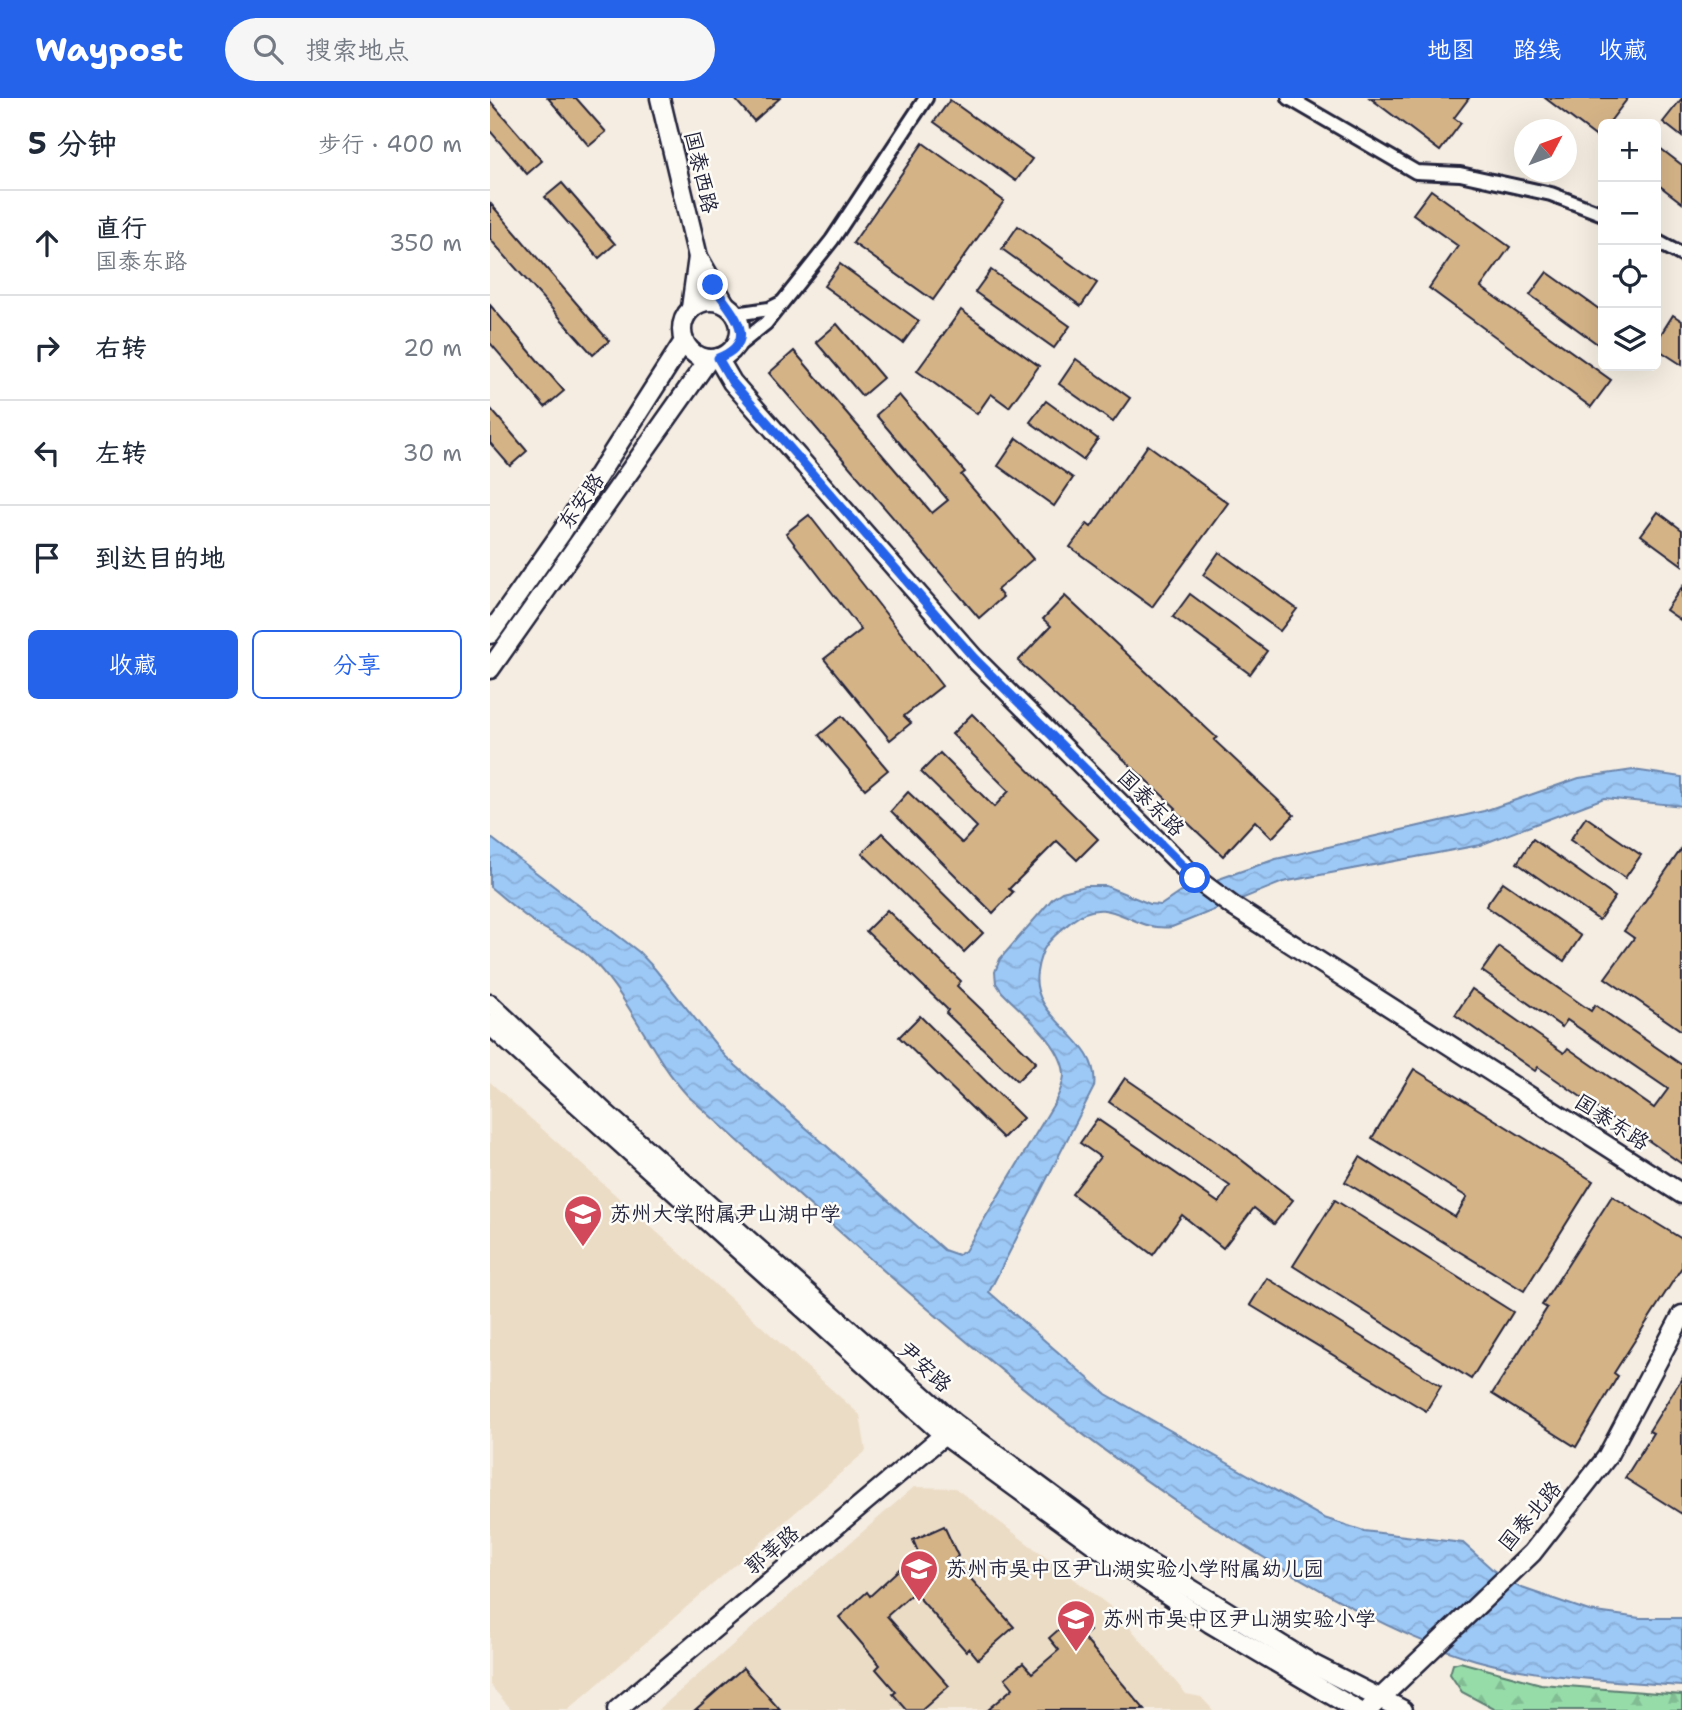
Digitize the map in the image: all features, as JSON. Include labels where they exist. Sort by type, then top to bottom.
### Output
[{"type":"main road","name":"国泰西路","points":[[660,98],[698,257]]},
{"type":"main road","points":[[698,257],[740,329],[734,348],[727,355],[713,359],[698,356],[684,341],[682,323],[691,308],[698,257]]},
{"type":"main road","points":[[691,308],[707,301],[730,309]]},
{"type":"main road","name":"东安路","points":[[490,634],[562,531],[684,341]]},
{"type":"main road","name":"东安路","points":[[490,669],[713,359]]},
{"type":"main road","name":"国泰东路","points":[[713,359],[974,658],[1195,878],[1234,907],[1682,1194]]},
{"type":"main road","name":"尹安路","points":[[490,1004],[949,1429],[1115,1542],[1373,1704]]},
{"type":"main road","name":"尹安路","points":[[490,1025],[949,1429],[1107,1554],[1210,1623],[1357,1710]]},
{"type":"main road","name":"国泰北路","points":[[1373,1704],[1532,1553],[1607,1457],[1682,1315]]},
{"type":"main road","name":"郭莘路","points":[[617,1710],[949,1429]]},
{"type":"main road","points":[[1373,1704],[1403,1710]]},
{"type":"main road","points":[[1373,1704],[1412,1710]]},
{"type":"street","points":[[734,348],[766,323],[832,240],[926,98]]},
{"type":"street","points":[[1289,98],[1416,172],[1460,174],[1551,194],[1598,212]]},
{"type":"street","points":[[1661,244],[1682,255]]},
{"type":"street","points":[[730,309],[769,309],[784,302]]},
{"type":"shaded area","name":"苏州大学附属尹山湖中学","points":[[490,1082],[860,1415],[866,1451],[568,1710],[512,1710],[490,1685]]},
{"type":"shaded area","name":"苏州市吴中区尹山湖实验小学附属幼儿园","points":[[914,1487],[955,1488],[1116,1611],[1186,1694],[1201,1697],[1213,1710],[658,1710]]},
{"type":"green space","points":[[1460,1662],[1541,1684],[1682,1695],[1682,1710],[1496,1710],[1462,1692],[1450,1674],[1453,1664]]},
{"type":"water","points":[[1633,770],[1682,777],[1682,806],[1604,798],[1480,845],[1283,882],[1172,927],[1157,927],[1110,911],[1098,910],[1072,921],[1053,937],[1041,955],[1037,989],[1053,1017],[1087,1055],[1093,1070],[1094,1087],[989,1292],[1106,1394],[1324,1518],[1364,1531],[1463,1543],[1493,1570],[1519,1587],[1589,1611],[1640,1618],[1682,1618],[1682,1686],[1527,1671],[1449,1651],[1397,1630],[1346,1604],[1193,1513],[1042,1403],[969,1344],[828,1221],[688,1096],[663,1064],[620,995],[589,956],[531,920],[490,887],[490,837],[639,952],[725,1056],[944,1250],[958,1255],[965,1251],[1055,1102],[1063,1083],[1062,1064],[1050,1041],[1002,992],[996,983],[995,972],[1000,959],[1053,898],[1062,892],[1086,886],[1106,886],[1150,904],[1161,905],[1179,893],[1276,859],[1484,811],[1579,778]]},
{"type":"building","points":[[548,98],[576,98],[606,132],[589,146]]},
{"type":"building","points":[[734,98],[780,98],[754,121]]},
{"type":"building","points":[[1370,98],[1469,98],[1454,118],[1461,123],[1440,151]]},
{"type":"building","points":[[1545,98],[1628,98],[1612,119],[1598,119],[1598,138],[1577,122],[1577,119],[1573,119]]},
{"type":"building","points":[[1682,98],[1682,137],[1663,122]]},
{"type":"building","points":[[950,100],[1032,159],[1016,181],[934,122]]},
{"type":"building","points":[[490,101],[542,161],[527,174],[490,131]]},
{"type":"building","points":[[923,143],[1004,201],[933,300],[853,243]]},
{"type":"building","points":[[1661,149],[1682,165],[1682,203],[1661,187]]},
{"type":"building","points":[[562,183],[615,244],[599,258],[545,197]]},
{"type":"building","points":[[1431,190],[1510,247],[1481,287],[1611,380],[1591,407],[1429,288],[1458,246],[1413,214]]},
{"type":"building","points":[[490,203],[609,341],[593,355],[490,239]]},
{"type":"building","points":[[1018,226],[1097,283],[1081,306],[1002,249]]},
{"type":"building","points":[[840,264],[919,321],[903,343],[824,286]]},
{"type":"building","points":[[991,270],[1070,326],[1054,348],[975,292]]},
{"type":"building","points":[[1547,272],[1598,308],[1598,344],[1530,295]]},
{"type":"building","points":[[490,305],[564,391],[545,407],[490,343]]},
{"type":"building","points":[[961,310],[1039,366],[1009,407],[991,394],[977,414],[917,371]]},
{"type":"building","points":[[1673,315],[1682,321],[1682,365],[1661,351],[1661,334]]},
{"type":"building","points":[[837,324],[883,378],[862,396],[816,342]]},
{"type":"building","points":[[794,351],[932,513],[948,500],[876,415],[899,395],[965,472],[961,475],[1033,559],[997,590],[1003,597],[979,618],[769,373]]},
{"type":"building","points":[[1076,359],[1130,398],[1113,422],[1059,384]]},
{"type":"building","points":[[1046,401],[1098,439],[1083,460],[1030,422]]},
{"type":"building","points":[[490,408],[527,451],[510,466],[490,443]]},
{"type":"building","points":[[1017,438],[1073,478],[1054,506],[998,466]]},
{"type":"building","points":[[1148,445],[1228,503],[1152,607],[1070,547],[1087,524],[1091,527]]},
{"type":"building","points":[[1658,512],[1682,530],[1682,565],[1641,535]]},
{"type":"building","points":[[809,515],[942,686],[904,716],[911,723],[890,740],[824,659],[861,630],[786,533]]},
{"type":"building","points":[[1219,552],[1297,609],[1280,631],[1203,575]]},
{"type":"building","points":[[1682,587],[1682,621],[1666,610]]},
{"type":"building","points":[[1190,594],[1267,651],[1250,674],[1173,617]]},
{"type":"building","points":[[1065,596],[1217,738],[1214,740],[1294,815],[1272,838],[1255,821],[1223,856],[1174,810],[1176,808],[1018,661],[1051,626],[1043,619]]},
{"type":"building","points":[[972,714],[1098,839],[1077,860],[1057,841],[1009,889],[1013,892],[993,913],[891,811],[908,792],[962,843],[977,827],[921,772],[940,753],[994,807],[1009,791],[952,734]]},
{"type":"building","points":[[842,716],[888,770],[865,789],[819,735]]},
{"type":"building","points":[[1586,817],[1641,855],[1625,878],[1570,840]]},
{"type":"building","points":[[882,833],[983,933],[964,952],[862,853]]},
{"type":"building","points":[[1533,839],[1615,897],[1599,920],[1517,863]]},
{"type":"building","points":[[1682,848],[1682,1031],[1605,978],[1634,938],[1624,931]]},
{"type":"building","points":[[1503,882],[1581,936],[1564,961],[1486,906]]},
{"type":"building","points":[[887,910],[961,981],[957,986],[1036,1062],[1017,1081],[866,931]]},
{"type":"building","points":[[1499,947],[1591,1011],[1595,1005],[1682,1065],[1682,1164],[1538,1067],[1535,1071],[1455,1015],[1472,989],[1564,1053],[1568,1048],[1654,1108],[1668,1089],[1567,1020],[1562,1027],[1482,971]]},
{"type":"building","points":[[920,1016],[1023,1118],[1003,1138],[899,1037]]},
{"type":"building","points":[[1414,1069],[1593,1181],[1524,1291],[1345,1182],[1360,1157],[1455,1217],[1467,1197],[1372,1138]]},
{"type":"building","points":[[1125,1078],[1216,1140],[1293,1200],[1274,1224],[1254,1208],[1223,1248],[1182,1215],[1153,1255],[1072,1194],[1100,1157],[1080,1143],[1097,1119],[1219,1203],[1230,1186],[1109,1102]]},
{"type":"building","points":[[1612,1196],[1682,1239],[1682,1267],[1614,1373],[1618,1376],[1576,1447],[1492,1394],[1547,1308],[1542,1305]]},
{"type":"building","points":[[1335,1200],[1513,1312],[1471,1379],[1293,1266]]},
{"type":"building","points":[[1267,1278],[1441,1386],[1426,1411],[1250,1305]]},
{"type":"building","points":[[1682,1378],[1682,1514],[1625,1478],[1653,1433],[1649,1431]]},
{"type":"building","points":[[944,1526],[958,1556],[954,1560],[1014,1627],[978,1659],[969,1648],[966,1651],[914,1592],[887,1616],[949,1686],[922,1710],[907,1710],[876,1669],[880,1665],[839,1617],[867,1592],[870,1596],[918,1552],[913,1540]]},
{"type":"building","points":[[1083,1623],[1090,1631],[1083,1637],[1145,1710],[987,1710],[1013,1688],[1005,1678],[1023,1663],[1032,1673],[1059,1650],[1049,1638],[1065,1624],[1072,1633]]},
{"type":"building","points":[[743,1668],[780,1710],[695,1710]]},
{"type":"place","name":"苏州大学附属尹山湖中学","points":[[583,1248]]},
{"type":"place","name":"苏州市吴中区尹山湖实验小学附属幼儿园","points":[[919,1603]]},
{"type":"place","name":"苏州市吴中区尹山湖实验小学","points":[[1076,1653]]},
{"type":"route","points":[[713,285],[725,304],[733,310],[740,329],[734,348],[727,355],[718,358],[732,382],[974,658],[1195,878]]}]
